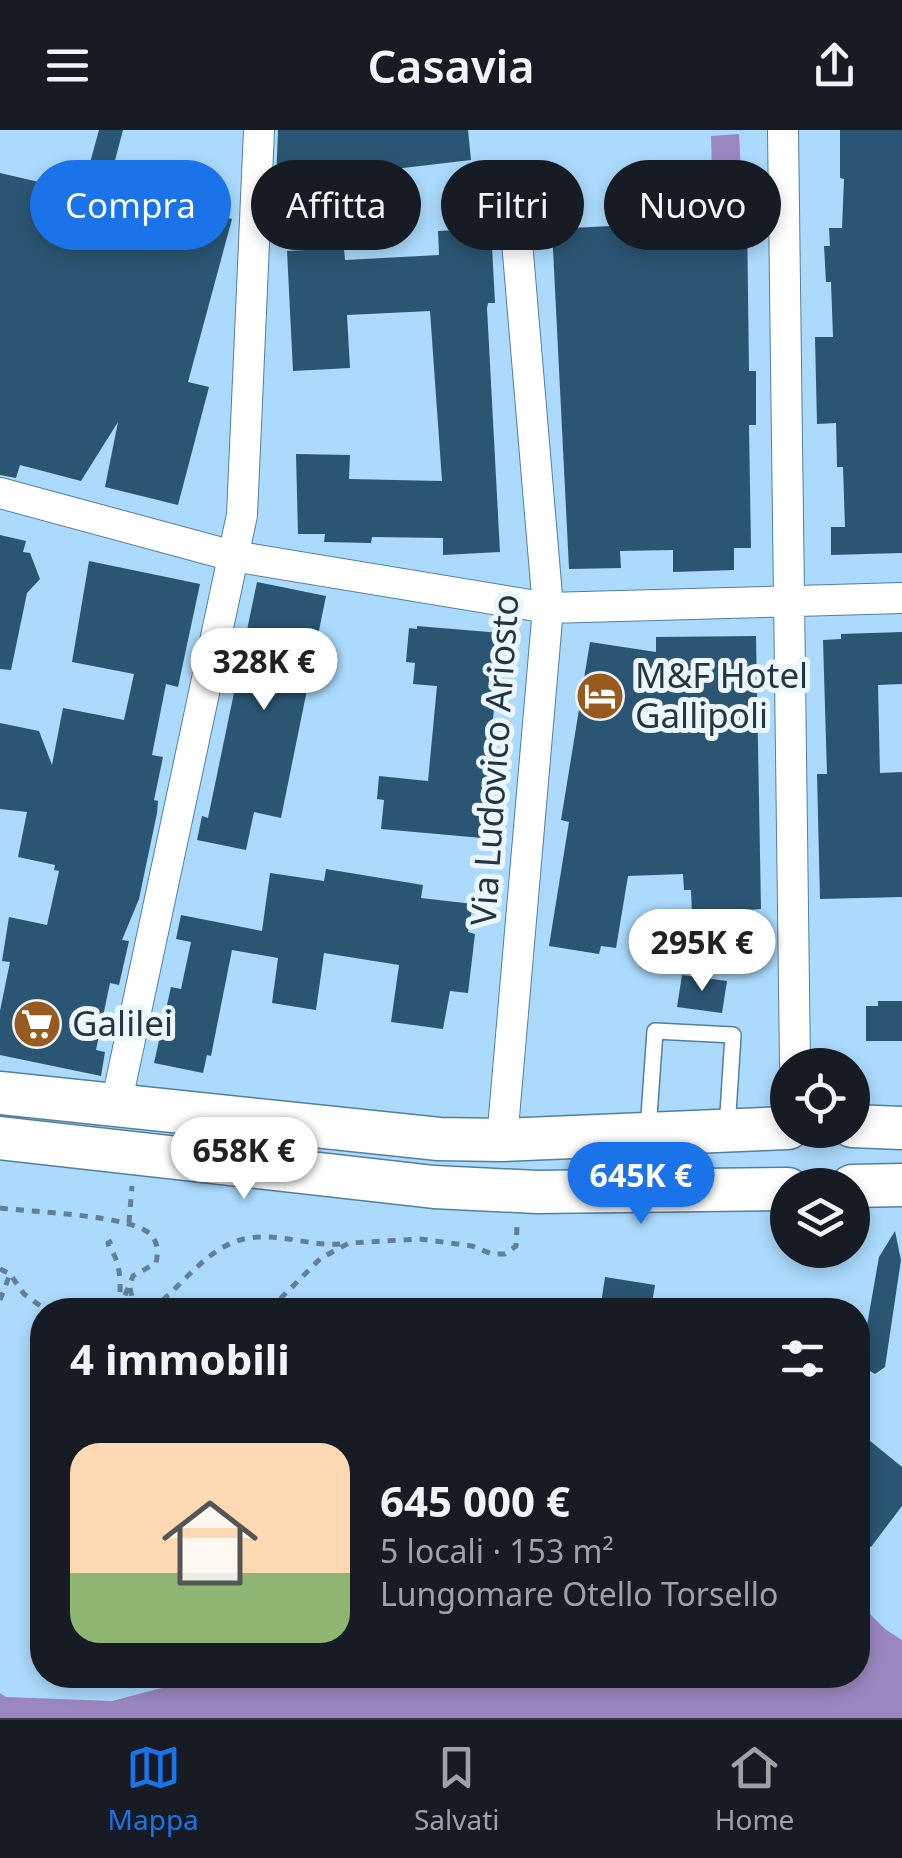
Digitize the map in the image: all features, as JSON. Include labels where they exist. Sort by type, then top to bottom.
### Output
[{"type":"main road","points":[[0,1093],[439,1139],[770,1129]]},
{"type":"main road","points":[[109,1150],[116,1105]]},
{"type":"main road","points":[[870,1127],[902,1128]]},
{"type":"main road","points":[[0,1138],[434,1188],[494,1191],[770,1187]]},
{"type":"main road","points":[[494,1191],[502,1140]]},
{"type":"main road","points":[[870,1186],[902,1185]]},
{"type":"street","points":[[116,1105],[242,514],[259,130]]},
{"type":"street","points":[[783,130],[794,1048]]},
{"type":"street","name":"Via Ludovico Ariosto","points":[[502,1140],[548,608],[518,250]]},
{"type":"street","points":[[0,493],[234,556],[548,608],[902,598]]},
{"type":"lane","points":[[648,1133],[655,1031],[732,1036],[727,1129]]},
{"type":"path","points":[[129,1222],[132,1186]]},
{"type":"path","points":[[0,1208],[129,1222],[152,1236],[156,1262],[132,1276],[124,1298]]},
{"type":"path","points":[[166,1298],[197,1264],[242,1239],[260,1236],[326,1245],[437,1240],[492,1254]]},
{"type":"path","points":[[112,1241],[109,1248],[114,1251],[120,1274],[119,1298]]},
{"type":"path","points":[[281,1298],[321,1258],[349,1243]]},
{"type":"path","points":[[0,1269],[10,1274],[30,1298]]},
{"type":"path","points":[[0,1300],[10,1274]]},
{"type":"path","points":[[130,1285],[133,1298]]},
{"type":"shaded area","points":[[739,134],[740,160],[712,160],[711,136]]},
{"type":"shaded area","points":[[870,1614],[902,1640],[902,1718],[0,1718],[0,1693],[6,1697],[112,1701],[162,1688],[870,1688]]},
{"type":"building","points":[[99,130],[123,130],[115,160],[91,160]]},
{"type":"building","points":[[278,130],[468,130],[471,160],[441,160],[441,164],[421,166],[421,160],[277,160]]},
{"type":"building","points":[[840,130],[902,130],[902,553],[831,555],[831,527],[845,527],[843,467],[837,467],[836,423],[817,424],[815,337],[833,337],[831,282],[826,282],[824,246],[830,246],[829,228],[842,228]]},
{"type":"building","points":[[0,173],[30,180],[30,250],[224,250],[188,382],[209,387],[178,505],[105,487],[118,422],[81,481],[20,465],[16,478],[0,475]]},
{"type":"building","points":[[604,226],[604,250],[747,250],[749,371],[756,371],[756,425],[749,425],[751,548],[734,548],[734,570],[673,572],[673,550],[620,551],[621,568],[569,569],[553,250],[584,250],[584,227]]},
{"type":"building","points":[[438,231],[441,250],[492,250],[495,303],[488,303],[487,308],[500,552],[443,555],[443,538],[372,537],[371,543],[324,542],[325,534],[298,534],[296,454],[350,455],[349,479],[442,481],[430,311],[347,315],[350,368],[293,371],[287,251],[344,250],[345,260],[439,255]]},
{"type":"building","points":[[0,535],[26,541],[23,552],[30,553],[40,579],[27,593],[11,670],[0,669]]},
{"type":"building","points":[[89,561],[200,584],[178,687],[166,684],[152,755],[163,757],[154,800],[158,801],[157,813],[139,899],[122,940],[129,941],[119,985],[110,983],[96,1050],[105,1052],[101,1076],[0,1055],[0,1011],[10,962],[2,961],[9,917],[47,925],[59,871],[54,870],[55,865],[18,857],[27,812],[0,809],[0,723],[39,731],[52,765],[63,708],[124,720],[134,674],[72,662]]},
{"type":"building","points":[[257,582],[326,596],[281,818],[254,812],[246,850],[197,840],[202,816],[208,818]]},
{"type":"building","points":[[409,628],[501,633],[482,838],[381,829],[384,800],[377,799],[379,776],[428,781],[437,686],[413,684],[415,663],[406,662]]},
{"type":"building","points":[[902,632],[902,684],[878,685],[880,773],[902,772],[902,897],[820,899],[817,774],[827,774],[823,640],[841,639],[841,634]]},
{"type":"building","points":[[756,636],[761,909],[731,911],[731,915],[692,915],[691,890],[684,890],[683,874],[628,876],[616,948],[601,946],[599,954],[549,946],[569,822],[561,820],[590,642],[656,652],[656,637]]},
{"type":"building","points":[[326,869],[423,885],[421,898],[473,904],[468,932],[475,934],[468,993],[450,991],[443,1029],[391,1022],[399,965],[324,953],[316,1010],[272,1003],[278,958],[232,950],[211,1056],[207,1055],[203,1073],[154,1063],[171,987],[181,989],[191,942],[176,939],[181,915],[262,931],[270,873],[324,881]]},
{"type":"building","points":[[682,975],[727,981],[722,1013],[677,1007]]},
{"type":"building","points":[[878,1001],[902,1001],[902,1041],[866,1041],[866,1006],[878,1006]]},
{"type":"building","points":[[895,1231],[901,1260],[885,1367],[875,1374],[870,1371],[870,1308],[879,1257]]},
{"type":"building","points":[[605,1277],[655,1285],[653,1298],[602,1298]]},
{"type":"building","points":[[870,1441],[902,1467],[902,1506],[871,1547]]},
{"type":"place","name":"M&F Hotel Gallipoli","points":[[600,696]]},
{"type":"place","name":"Galilei","points":[[37,1024]]}]
